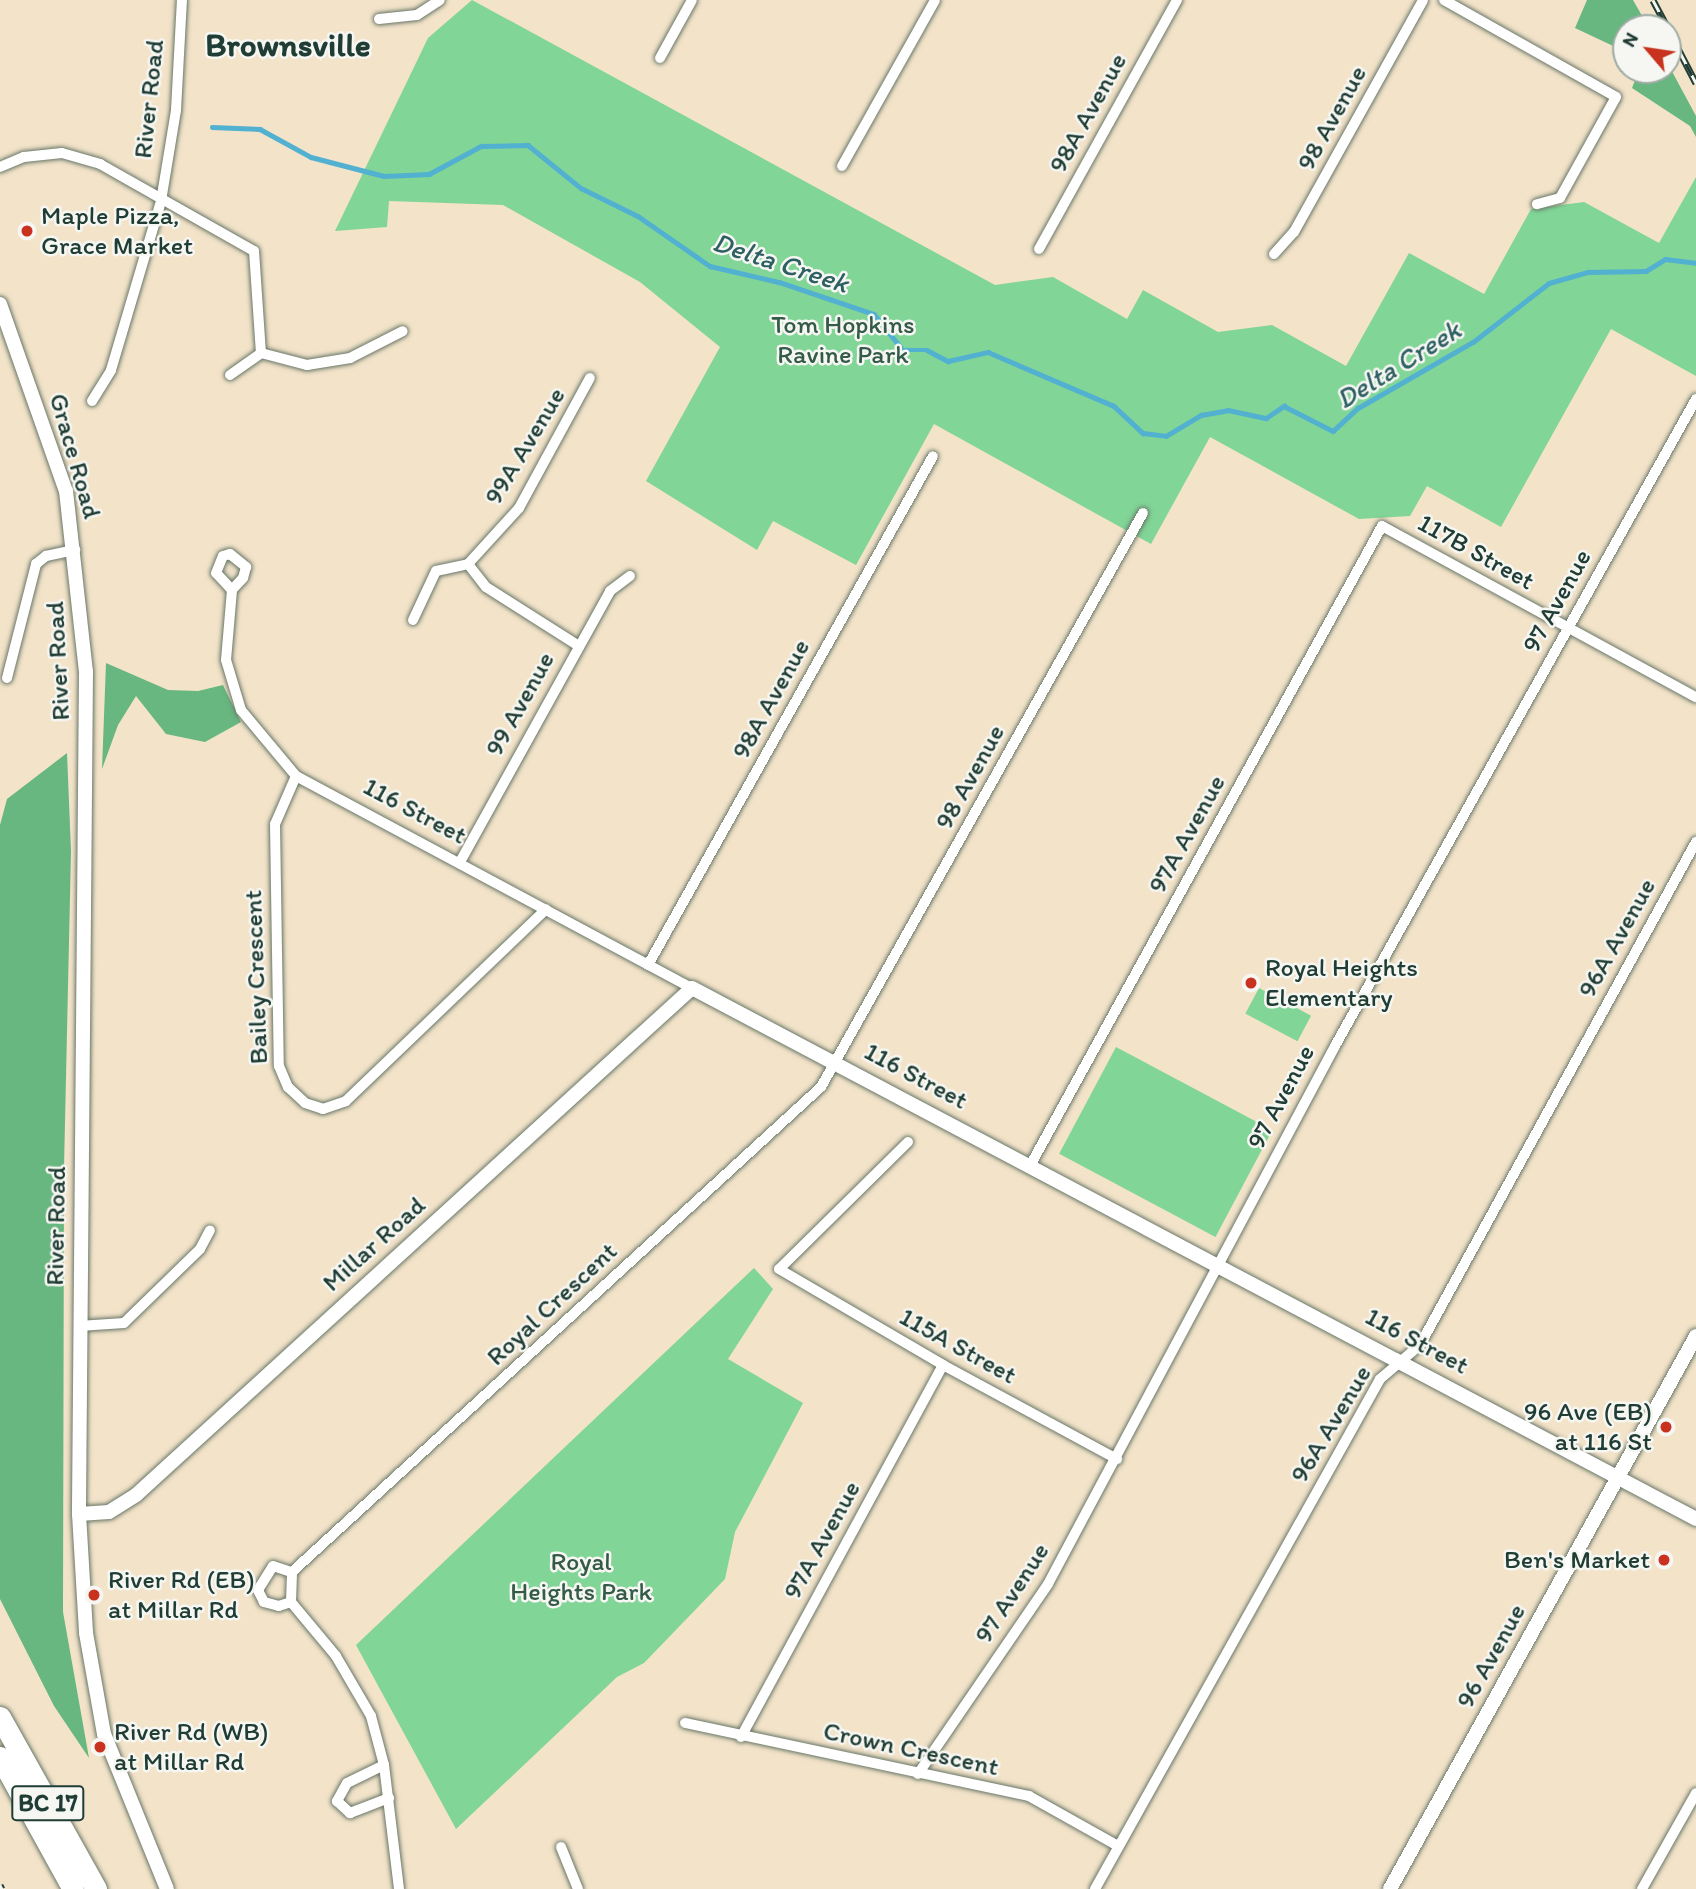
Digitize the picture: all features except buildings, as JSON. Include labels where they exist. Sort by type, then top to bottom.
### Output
[{"type":"highway","name":"BC 17","points":[[0,1717],[96,1889]]},
{"type":"highway","name":"BC 17","points":[[0,1757],[73,1889]]},
{"type":"street","name":"River Road","points":[[92,401],[111,370],[161,201],[176,110],[181,0]]},
{"type":"street","points":[[379,19],[417,15],[440,0]]},
{"type":"street","points":[[660,58],[692,0]]},
{"type":"street","points":[[842,166],[935,0]]},
{"type":"street","name":"98A Avenue","points":[[1039,249],[1177,0]]},
{"type":"street","name":"98 Avenue","points":[[1274,254],[1294,232],[1423,0]]},
{"type":"street","points":[[1444,0],[1616,97],[1560,198],[1538,204]]},
{"type":"street","points":[[0,167],[24,157],[62,153],[100,164],[161,201],[254,251],[261,353]]},
{"type":"street","name":"Grace Road","points":[[0,304],[66,491],[75,550],[46,556],[36,564],[6,678]]},
{"type":"street","points":[[230,375],[261,353],[307,365],[350,358],[403,331]]},
{"type":"street","name":"99A Avenue","points":[[468,564],[519,508],[590,378]]},
{"type":"street","name":"97 Avenue","points":[[918,1774],[1048,1584],[1335,1046],[1696,399]]},
{"type":"street","name":"98A Avenue","points":[[648,965],[933,456]]},
{"type":"street","name":"98 Avenue","points":[[837,1062],[1143,513]]},
{"type":"street","name":"117B Street","points":[[1382,526],[1696,697]]},
{"type":"street","name":"97A Avenue","points":[[1031,1164],[1382,526]]},
{"type":"street","name":"River Road","points":[[75,550],[86,696],[79,1326],[79,1514],[86,1633],[97,1709],[121,1782],[167,1889]]},
{"type":"street","points":[[413,620],[436,571],[468,564],[486,587],[579,646]]},
{"type":"street","name":"99 Avenue","points":[[460,862],[610,591],[630,576]]},
{"type":"street","name":"116 Street","points":[[232,590],[226,660],[241,710],[296,776],[648,965],[1402,1360],[1696,1519]]},
{"type":"street","name":"Bailey Crescent","points":[[296,776],[275,824],[279,1066],[288,1087],[313,1107],[346,1101],[546,909]]},
{"type":"street","name":"96A Avenue","points":[[1095,1889],[1380,1379],[1420,1345],[1696,842]]},
{"type":"street","name":"Millar Road","points":[[79,1514],[110,1512],[135,1495],[692,988]]},
{"type":"street","name":"Royal Crescent","points":[[291,1602],[279,1606],[264,1602],[258,1590],[272,1566],[292,1572],[821,1087],[837,1062]]},
{"type":"street","name":"115A Street","points":[[908,1142],[779,1269],[943,1365],[1117,1459]]},
{"type":"street","points":[[79,1326],[124,1323],[200,1249],[210,1230]]},
{"type":"street","name":"96 Avenue","points":[[1390,1889],[1696,1336]]},
{"type":"street","name":"97A Avenue","points":[[741,1737],[943,1365]]},
{"type":"street","points":[[292,1572],[291,1602],[344,1668],[371,1716],[384,1765],[399,1889]]},
{"type":"street","name":"Crown Crescent","points":[[685,1723],[1029,1796],[1118,1846]]},
{"type":"street","points":[[384,1765],[347,1783],[337,1801],[350,1812],[388,1798]]},
{"type":"street","points":[[1642,1889],[1696,1793]]},
{"type":"street","points":[[561,1847],[579,1889]]},
{"type":"green space","name":"Tom Hopkins Ravine Park","points":[[472,0],[995,285],[1053,277],[1127,319],[1143,290],[1218,332],[1272,325],[1346,366],[1409,253],[1484,294],[1531,209],[1584,202],[1659,243],[1696,177],[1696,376],[1611,329],[1501,527],[1427,486],[1410,516],[1359,519],[1210,437],[1151,544],[934,424],[856,565],[773,521],[757,550],[646,481],[720,347],[640,282],[503,205],[389,201],[387,227],[335,231],[428,38]]},
{"type":"green space","points":[[1587,0],[1633,0],[1641,14],[1612,14],[1612,45],[1575,28]]},
{"type":"green space","points":[[1634,84],[1679,84],[1696,116],[1696,137],[1690,126],[1632,88]]},
{"type":"green space","points":[[106,663],[168,690],[198,691],[223,685],[241,722],[205,742],[166,734],[136,696],[118,725],[102,769]]},
{"type":"green space","points":[[67,753],[71,851],[64,1168],[63,1612],[89,1758],[54,1706],[0,1599],[0,825],[7,799]]},
{"type":"green space","points":[[1259,988],[1311,1016],[1297,1041],[1245,1014]]},
{"type":"green space","points":[[1116,1047],[1272,1130],[1215,1237],[1059,1154]]},
{"type":"green space","name":"Royal Heights Park","points":[[754,1268],[773,1289],[728,1359],[803,1403],[735,1532],[725,1579],[644,1663],[617,1677],[456,1829],[356,1645]]},
{"type":"waterway","name":"Delta Creek","points":[[212,127],[260,129],[311,157],[384,176],[429,174],[481,146],[528,145],[581,188],[638,216],[710,266],[779,282],[874,314],[903,350],[927,350],[948,361],[988,352],[1114,406],[1143,433],[1166,436],[1201,415],[1228,410],[1266,418],[1284,406],[1333,431],[1358,408],[1473,342],[1549,283],[1588,272],[1646,271],[1665,259],[1696,263]]},
{"type":"railway","points":[[1653,0],[1660,14]]},
{"type":"railway","points":[[1682,56],[1696,83]]},
{"type":"railway","points":[[0,1885],[2,1889]]},
{"type":"place","name":"Maple Pizza, Grace Market","points":[[27,231]]},
{"type":"place","name":"Royal Heights Elementary","points":[[1251,983]]},
{"type":"place","name":"96 Ave (EB) at 116 St","points":[[1666,1427]]},
{"type":"place","name":"Ben's Market","points":[[1664,1560]]},
{"type":"place","name":"River Rd (EB) at Millar Rd","points":[[94,1595]]},
{"type":"place","name":"River Rd (WB) at Millar Rd","points":[[100,1747]]},
{"type":"district","name":"Brownsville","points":[[288,45]]}]
